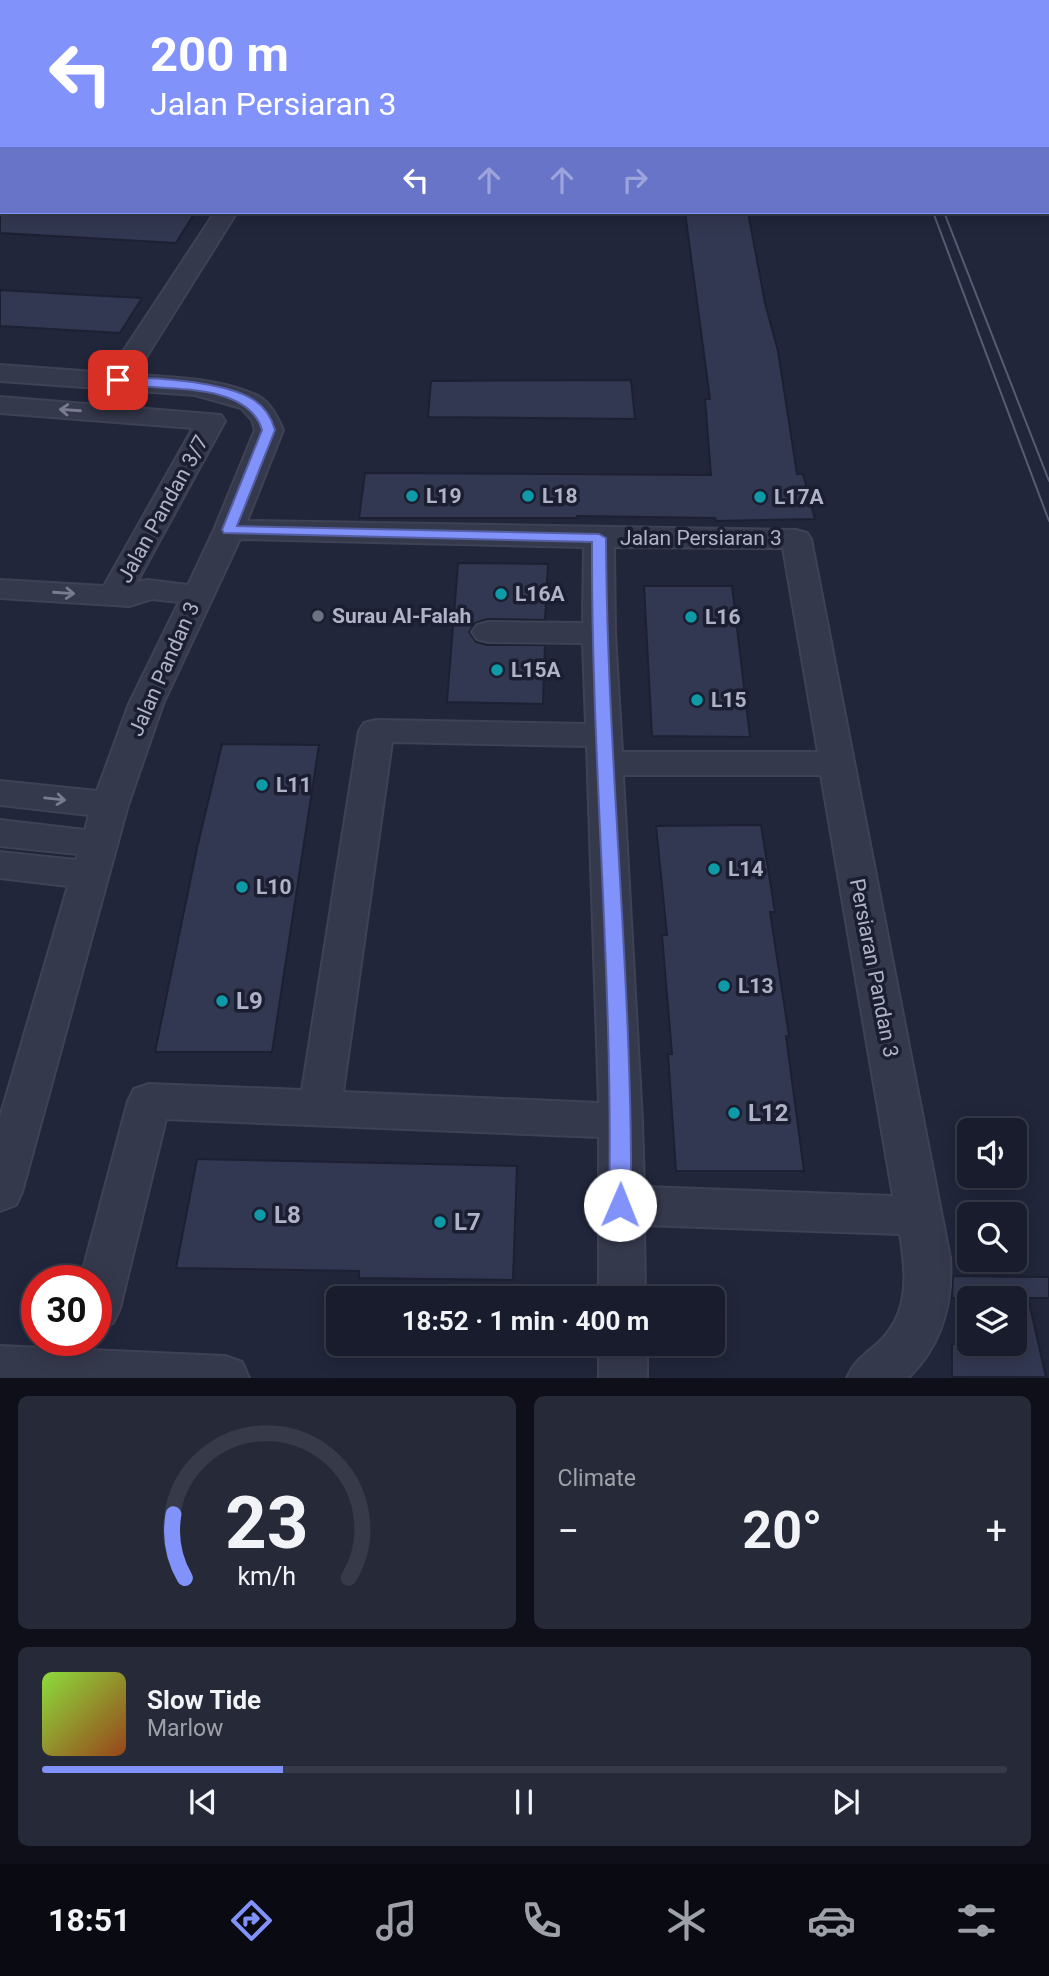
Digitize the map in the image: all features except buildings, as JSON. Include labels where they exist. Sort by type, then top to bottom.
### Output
[{"type":"street","points":[[118,380],[225,214]]},
{"type":"street","name":"Jalan Pandan 3","points":[[0,1192],[110,805],[146,704],[229,530],[269,430],[265,418],[250,402],[197,387],[118,380],[2,376]]},
{"type":"street","name":"Jalan Pandan 3/7","points":[[0,405],[212,421],[121,596]]},
{"type":"street","name":"Jalan Persiaran 3","points":[[229,530],[599,538],[796,539]]},
{"type":"street","points":[[599,538],[599,633],[621,1121],[622,1286]]},
{"type":"street","name":"Persiaran Pandan 3","points":[[796,539],[920,1216],[929,1287],[925,1314],[892,1363],[871,1377]]},
{"type":"street","points":[[0,589],[121,596],[135,608],[192,605]]},
{"type":"street","points":[[488,632],[599,633]]},
{"type":"street","points":[[320,1108],[376,731],[836,764]]},
{"type":"street","points":[[0,793],[110,805]]},
{"type":"street","points":[[0,833],[95,859]]},
{"type":"street","points":[[0,865],[95,859]]},
{"type":"street","points":[[107,1265],[149,1101],[621,1121]]},
{"type":"street","points":[[620,1205],[920,1216]]},
{"type":"street","points":[[622,1356],[623,1377]]},
{"type":"street","points":[[0,1368],[225,1377]]},
{"type":"tram line","points":[[934,214],[1049,521]]},
{"type":"tram line","points":[[945,214],[1049,481]]},
{"type":"place","name":"L19","points":[[412,496]]},
{"type":"place","name":"L18","points":[[528,496]]},
{"type":"place","name":"L17A","points":[[760,497]]},
{"type":"place","name":"L16A","points":[[501,594]]},
{"type":"place","name":"Surau Al-Falah","points":[[318,616]]},
{"type":"place","name":"L16","points":[[691,617]]},
{"type":"place","name":"L15A","points":[[497,670]]},
{"type":"place","name":"L15","points":[[697,700]]},
{"type":"place","name":"L11","points":[[262,785]]},
{"type":"place","name":"L14","points":[[714,869]]},
{"type":"place","name":"L10","points":[[242,887]]},
{"type":"place","name":"L13","points":[[724,986]]},
{"type":"place","name":"L9","points":[[222,1001]]},
{"type":"place","name":"L12","points":[[734,1113]]},
{"type":"place","name":"L8","points":[[260,1215]]},
{"type":"place","name":"L7","points":[[440,1222]]},
{"type":"route","points":[[118,380],[197,387],[229,394],[250,402],[265,418],[269,430],[229,530],[599,538],[599,633],[621,1121],[620,1205]]}]
